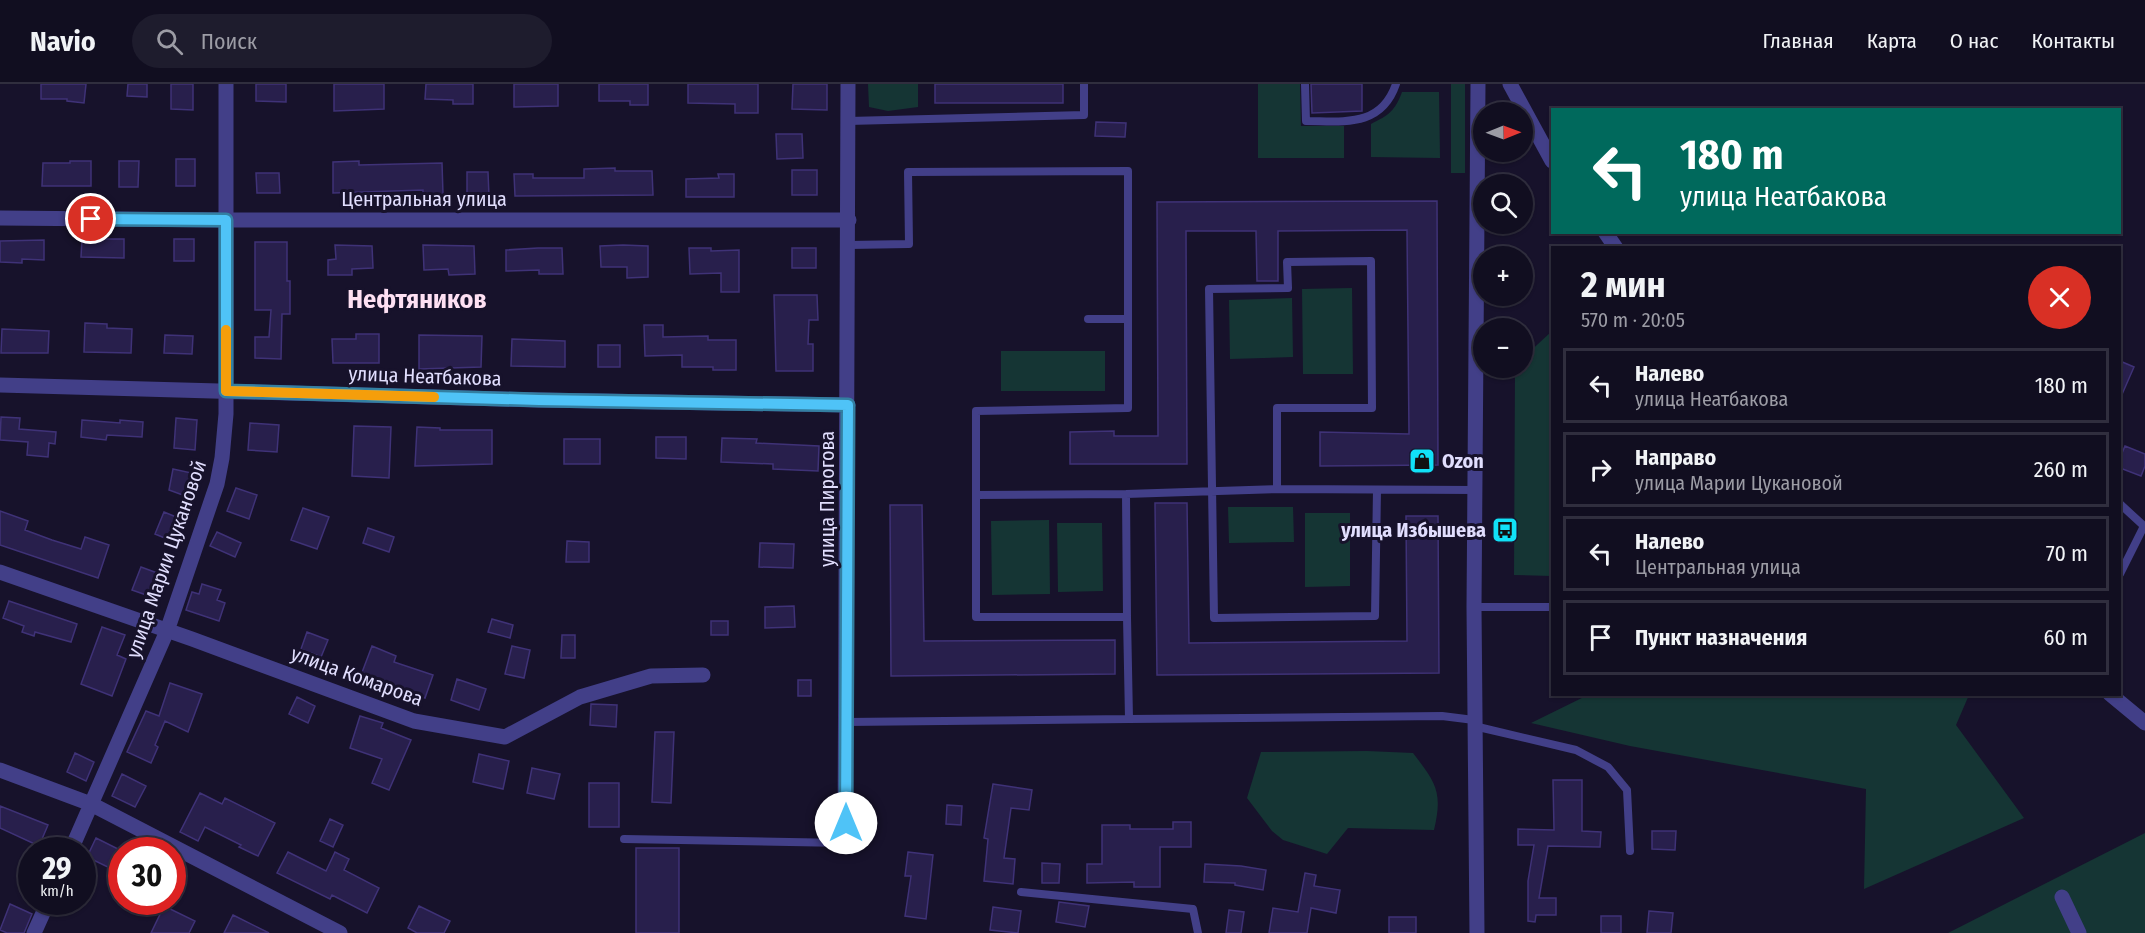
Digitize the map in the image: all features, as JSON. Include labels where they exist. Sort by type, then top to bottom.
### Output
[{"type":"street","name":"улица Марии Цукановой","points":[[76,837],[167,631],[217,484],[226,414],[226,84]]},
{"type":"street","name":"улица Пирогова","points":[[846,843],[848,84]]},
{"type":"street","points":[[1477,933],[1474,608],[1478,84]]},
{"type":"street","points":[[1510,84],[1551,159]]},
{"type":"street","name":"Центральная улица","points":[[0,218],[849,220]]},
{"type":"street","name":"улица Неатбакова","points":[[0,385],[539,400],[848,405]]},
{"type":"street","name":"улица Комарова","points":[[0,572],[414,721],[505,737],[580,697],[651,676],[703,675]]},
{"type":"street","points":[[2112,696],[2145,723]]},
{"type":"street","points":[[0,770],[91,804],[340,933]]},
{"type":"street","points":[[2062,897],[2079,933]]},
{"type":"street","points":[[33,933],[42,915]]},
{"type":"lane","points":[[848,121],[1084,115],[1084,84]]},
{"type":"lane","points":[[1305,84],[1306,121],[1359,121],[1380,110],[1396,84]]},
{"type":"lane","points":[[849,245],[909,244],[908,172],[1128,171],[1128,408],[976,411],[975,617],[1127,617]]},
{"type":"lane","points":[[1277,489],[1276,408],[1372,408],[1371,261],[1287,262],[1288,288],[1209,289],[1214,618],[1375,616],[1377,490]]},
{"type":"lane","points":[[1088,319],[1127,319]]},
{"type":"lane","points":[[976,495],[1126,494],[1277,489],[1475,490]]},
{"type":"lane","points":[[1126,494],[1129,719]]},
{"type":"lane","points":[[2121,505],[2144,526],[2121,572]]},
{"type":"lane","points":[[1474,608],[1551,607]]},
{"type":"lane","points":[[846,722],[1442,716],[1576,750],[1608,767],[1628,790],[1630,851]]},
{"type":"lane","points":[[624,839],[846,843]]},
{"type":"lane","points":[[1021,892],[1193,909],[1198,933]]},
{"type":"green space","points":[[868,84],[918,84],[918,107],[888,111],[869,107]]},
{"type":"green space","points":[[1258,84],[1300,84],[1301,126],[1344,126],[1344,158],[1258,158]]},
{"type":"green space","points":[[1451,84],[1465,84],[1465,173],[1451,173]]},
{"type":"green space","points":[[1402,92],[1439,92],[1440,158],[1371,157],[1371,124],[1391,112]]},
{"type":"green space","points":[[1352,288],[1353,374],[1303,374],[1302,289]]},
{"type":"green space","points":[[1292,298],[1293,357],[1230,359],[1229,300]]},
{"type":"green space","points":[[1551,332],[1551,576],[1514,575],[1515,378],[1533,378],[1533,349]]},
{"type":"green space","points":[[1001,351],[1105,351],[1105,391],[1001,391]]},
{"type":"green space","points":[[1228,507],[1293,507],[1294,542],[1229,543]]},
{"type":"green space","points":[[1305,513],[1350,513],[1350,586],[1305,587]]},
{"type":"green space","points":[[1049,520],[1050,594],[992,595],[991,521]]},
{"type":"green space","points":[[1057,523],[1102,523],[1103,591],[1058,592]]},
{"type":"green space","points":[[1586,696],[1969,696],[1956,725],[2024,818],[1864,889],[1866,789],[1630,746],[1531,723]]},
{"type":"green space","points":[[1261,752],[1413,753],[1436,788],[1438,806],[1434,830],[1348,828],[1327,854],[1283,840],[1272,831],[1247,798]]},
{"type":"green space","points":[[2145,833],[2145,933],[1948,933]]},
{"type":"building","points":[[41,84],[86,84],[84,103],[67,101],[67,99],[41,99]]},
{"type":"building","points":[[128,84],[147,84],[147,97],[127,96]]},
{"type":"building","points":[[171,84],[193,84],[193,110],[171,109]]},
{"type":"building","points":[[256,84],[286,84],[286,102],[256,101]]},
{"type":"building","points":[[334,84],[384,84],[384,109],[334,111]]},
{"type":"building","points":[[426,84],[473,84],[473,104],[453,104],[453,100],[425,99]]},
{"type":"building","points":[[514,84],[558,84],[558,106],[514,107]]},
{"type":"building","points":[[599,84],[648,84],[648,105],[630,105],[630,101],[599,101]]},
{"type":"building","points":[[688,84],[758,84],[758,113],[735,113],[735,104],[688,103]]},
{"type":"building","points":[[793,84],[827,84],[827,110],[792,109]]},
{"type":"building","points":[[935,84],[1063,84],[1063,103],[935,103]]},
{"type":"building","points":[[1311,84],[1362,84],[1362,111],[1312,113]]},
{"type":"building","points":[[1096,122],[1126,123],[1125,137],[1095,136]]},
{"type":"building","points":[[776,134],[802,134],[803,158],[777,159]]},
{"type":"building","points":[[176,159],[195,159],[195,186],[176,186]]},
{"type":"building","points":[[70,161],[91,161],[91,186],[42,186],[43,163],[70,163]]},
{"type":"building","points":[[119,161],[139,161],[138,187],[119,187]]},
{"type":"building","points":[[359,161],[359,165],[442,163],[443,194],[423,194],[423,190],[333,193],[333,162]]},
{"type":"building","points":[[615,168],[615,171],[652,171],[653,195],[515,196],[514,174],[533,174],[533,178],[584,178],[584,169]]},
{"type":"building","points":[[792,170],[817,170],[817,195],[792,195]]},
{"type":"building","points":[[467,172],[488,172],[489,196],[467,196]]},
{"type":"building","points":[[256,173],[279,173],[280,193],[257,193]]},
{"type":"building","points":[[718,174],[734,174],[734,197],[686,197],[686,179],[719,178]]},
{"type":"building","points":[[1437,201],[1438,465],[1320,466],[1320,432],[1409,434],[1407,230],[1278,231],[1278,281],[1257,281],[1256,231],[1186,231],[1187,464],[1070,464],[1070,432],[1114,431],[1114,436],[1158,436],[1157,202]]},
{"type":"building","points":[[82,239],[124,239],[124,258],[81,257]]},
{"type":"building","points":[[174,239],[194,239],[194,261],[174,261]]},
{"type":"building","points":[[44,240],[44,260],[22,259],[22,263],[0,262],[0,241]]},
{"type":"building","points":[[255,242],[287,242],[290,314],[282,314],[281,359],[255,358],[255,337],[269,337],[271,310],[255,310]]},
{"type":"building","points":[[335,245],[372,246],[373,268],[352,269],[352,275],[328,275],[328,260],[336,259]]},
{"type":"building","points":[[423,245],[474,246],[475,274],[449,275],[448,269],[424,270]]},
{"type":"building","points":[[600,246],[648,246],[648,277],[627,278],[627,267],[601,267]]},
{"type":"building","points":[[562,248],[563,274],[539,274],[539,270],[506,271],[506,250]]},
{"type":"building","points":[[689,248],[711,248],[711,251],[739,250],[739,292],[721,292],[721,273],[690,274]]},
{"type":"building","points":[[792,248],[816,248],[816,268],[792,268]]},
{"type":"building","points":[[774,295],[817,295],[818,320],[809,320],[808,344],[813,344],[813,371],[776,371]]},
{"type":"building","points":[[85,323],[107,324],[107,328],[132,329],[131,353],[84,352]]},
{"type":"building","points":[[644,325],[663,325],[663,337],[708,336],[708,340],[736,340],[736,370],[682,367],[682,355],[645,356]]},
{"type":"building","points":[[2,329],[49,331],[48,353],[1,353]]},
{"type":"building","points":[[356,334],[379,334],[379,363],[333,363],[332,339],[356,339]]},
{"type":"building","points":[[165,335],[193,336],[192,354],[164,353]]},
{"type":"building","points":[[419,335],[482,336],[481,367],[419,369]]},
{"type":"building","points":[[512,339],[565,341],[565,367],[511,366]]},
{"type":"building","points":[[598,345],[620,345],[620,367],[598,367]]},
{"type":"building","points":[[2121,361],[2134,367],[2121,397]]},
{"type":"building","points":[[1,417],[20,418],[19,429],[56,432],[55,444],[49,443],[48,457],[27,455],[28,442],[0,440]]},
{"type":"building","points":[[176,418],[197,420],[195,450],[174,448]]},
{"type":"building","points":[[82,420],[143,422],[142,437],[107,435],[106,440],[81,437]]},
{"type":"building","points":[[250,423],[279,425],[277,452],[248,450]]},
{"type":"building","points":[[354,426],[391,427],[389,478],[352,476]]},
{"type":"building","points":[[417,427],[440,428],[440,430],[492,430],[492,464],[415,466]]},
{"type":"building","points":[[656,437],[686,437],[686,459],[656,458]]},
{"type":"building","points":[[722,438],[757,439],[756,443],[819,446],[818,471],[773,469],[773,464],[721,462]]},
{"type":"building","points":[[564,439],[600,439],[600,464],[564,464]]},
{"type":"building","points":[[2125,446],[2145,454],[2145,466],[2141,476],[2121,468],[2121,456]]},
{"type":"building","points":[[173,469],[196,474],[191,498],[169,490]]},
{"type":"building","points":[[236,488],[257,495],[249,519],[227,511]]},
{"type":"building","points":[[1155,503],[1187,503],[1189,643],[1407,641],[1406,516],[1438,516],[1439,673],[1157,675]]},
{"type":"building","points":[[890,505],[922,505],[924,641],[1115,640],[1115,674],[891,676]]},
{"type":"building","points":[[303,508],[329,517],[317,549],[291,540]]},
{"type":"building","points":[[0,511],[28,521],[25,530],[52,540],[81,549],[85,537],[109,545],[98,578],[0,545]]},
{"type":"building","points":[[164,512],[181,519],[172,541],[155,534]]},
{"type":"building","points":[[368,528],[394,537],[389,552],[363,543]]},
{"type":"building","points":[[217,532],[241,543],[235,557],[210,546]]},
{"type":"building","points":[[567,541],[589,542],[589,562],[566,562]]},
{"type":"building","points":[[760,543],[794,544],[793,568],[759,567]]},
{"type":"building","points":[[141,567],[160,574],[152,597],[132,590]]},
{"type":"building","points":[[202,584],[221,590],[217,600],[225,603],[219,621],[186,610],[192,592],[199,594]]},
{"type":"building","points":[[9,601],[77,624],[71,642],[35,632],[34,636],[22,632],[24,626],[3,618]]},
{"type":"building","points":[[794,606],[795,627],[765,628],[765,607]]},
{"type":"building","points":[[492,619],[513,625],[510,638],[488,632]]},
{"type":"building","points":[[711,621],[728,621],[728,635],[711,635]]},
{"type":"building","points":[[102,627],[125,635],[117,655],[126,659],[112,696],[81,684]]},
{"type":"building","points":[[307,632],[328,640],[321,657],[301,649]]},
{"type":"building","points":[[562,635],[575,635],[575,658],[561,658]]},
{"type":"building","points":[[372,646],[396,656],[394,662],[433,675],[425,698],[361,675]]},
{"type":"building","points":[[512,646],[530,650],[524,678],[505,674]]},
{"type":"building","points":[[457,679],[486,689],[479,710],[451,700]]},
{"type":"building","points":[[798,680],[811,680],[811,696],[798,696]]},
{"type":"building","points":[[170,683],[202,694],[188,732],[165,721],[155,745],[158,747],[151,763],[127,752],[146,711],[159,716]]},
{"type":"building","points":[[297,697],[315,706],[308,723],[289,714]]},
{"type":"building","points":[[591,704],[617,705],[616,727],[590,725]]},
{"type":"building","points":[[360,716],[383,723],[381,728],[411,740],[389,790],[372,783],[382,759],[350,748]]},
{"type":"building","points":[[655,732],[674,732],[671,803],[652,802]]},
{"type":"building","points":[[75,753],[94,762],[86,781],[67,772]]},
{"type":"building","points":[[479,754],[509,761],[503,789],[473,782]]},
{"type":"building","points":[[532,768],[560,774],[554,799],[527,793]]},
{"type":"building","points":[[122,774],[146,786],[135,807],[112,796]]},
{"type":"building","points":[[1553,780],[1582,780],[1582,831],[1601,832],[1600,847],[1548,846],[1539,898],[1556,898],[1556,915],[1536,915],[1535,922],[1528,921],[1528,881],[1534,845],[1518,845],[1518,829],[1554,830]]},
{"type":"building","points":[[589,783],[619,783],[619,827],[589,827]]},
{"type":"building","points":[[993,784],[1032,790],[1029,810],[1011,808],[1004,858],[1015,859],[1013,884],[984,881],[988,839],[984,838]]},
{"type":"building","points":[[200,793],[222,804],[225,798],[275,823],[258,856],[205,827],[198,841],[180,832]]},
{"type":"building","points":[[947,805],[962,806],[961,825],[946,824]]},
{"type":"building","points":[[0,806],[48,825],[43,837],[20,837],[0,828]]},
{"type":"building","points":[[330,819],[343,825],[333,847],[320,841]]},
{"type":"building","points":[[1173,822],[1191,822],[1191,847],[1160,847],[1160,887],[1134,887],[1134,882],[1087,883],[1087,864],[1102,864],[1102,825],[1130,825],[1130,829],[1173,829]]},
{"type":"building","points":[[1652,831],[1676,831],[1675,850],[1652,849]]},
{"type":"building","points":[[96,838],[108,844],[108,867],[96,861]]},
{"type":"building","points":[[636,848],[679,848],[679,933],[636,933]]},
{"type":"building","points":[[288,852],[326,871],[335,852],[349,859],[344,870],[379,888],[367,913],[332,895],[330,899],[277,873]]},
{"type":"building","points":[[908,852],[933,855],[926,919],[905,916],[911,876],[905,876]]},
{"type":"building","points":[[1042,863],[1060,864],[1059,883],[1042,883]]},
{"type":"building","points":[[1205,864],[1266,870],[1263,890],[1235,885],[1235,883],[1204,882]]},
{"type":"building","points":[[1305,873],[1316,875],[1314,886],[1340,890],[1336,913],[1311,908],[1307,933],[1269,933],[1273,908],[1298,912]]},
{"type":"building","points":[[1059,902],[1089,906],[1085,927],[1056,922]]},
{"type":"building","points":[[10,904],[18,908],[18,915],[32,915],[24,933],[7,933],[0,930]]},
{"type":"building","points":[[419,906],[450,921],[444,933],[417,933],[408,928]]},
{"type":"building","points":[[993,907],[1021,911],[1018,933],[990,930]]},
{"type":"building","points":[[1229,910],[1244,912],[1241,933],[1226,933]]},
{"type":"building","points":[[1649,911],[1673,913],[1671,933],[1647,933]]},
{"type":"building","points":[[160,915],[183,915],[195,921],[189,933],[151,933]]},
{"type":"building","points":[[233,915],[269,933],[224,933]]},
{"type":"building","points":[[1601,916],[1621,916],[1621,933],[1601,933]]},
{"type":"building","points":[[1389,917],[1416,917],[1416,933],[1389,933]]},
{"type":"slow traffic","points":[[226,330],[226,391],[434,397]]},
{"type":"place","name":"Ozon","points":[[1422,461]]},
{"type":"place","name":"улица Избышева","points":[[1505,530]]},
{"type":"district","name":"Нефтяников","points":[[417,299]]},
{"type":"route","points":[[91,219],[226,220],[226,391],[539,400],[848,405],[846,823]]}]
